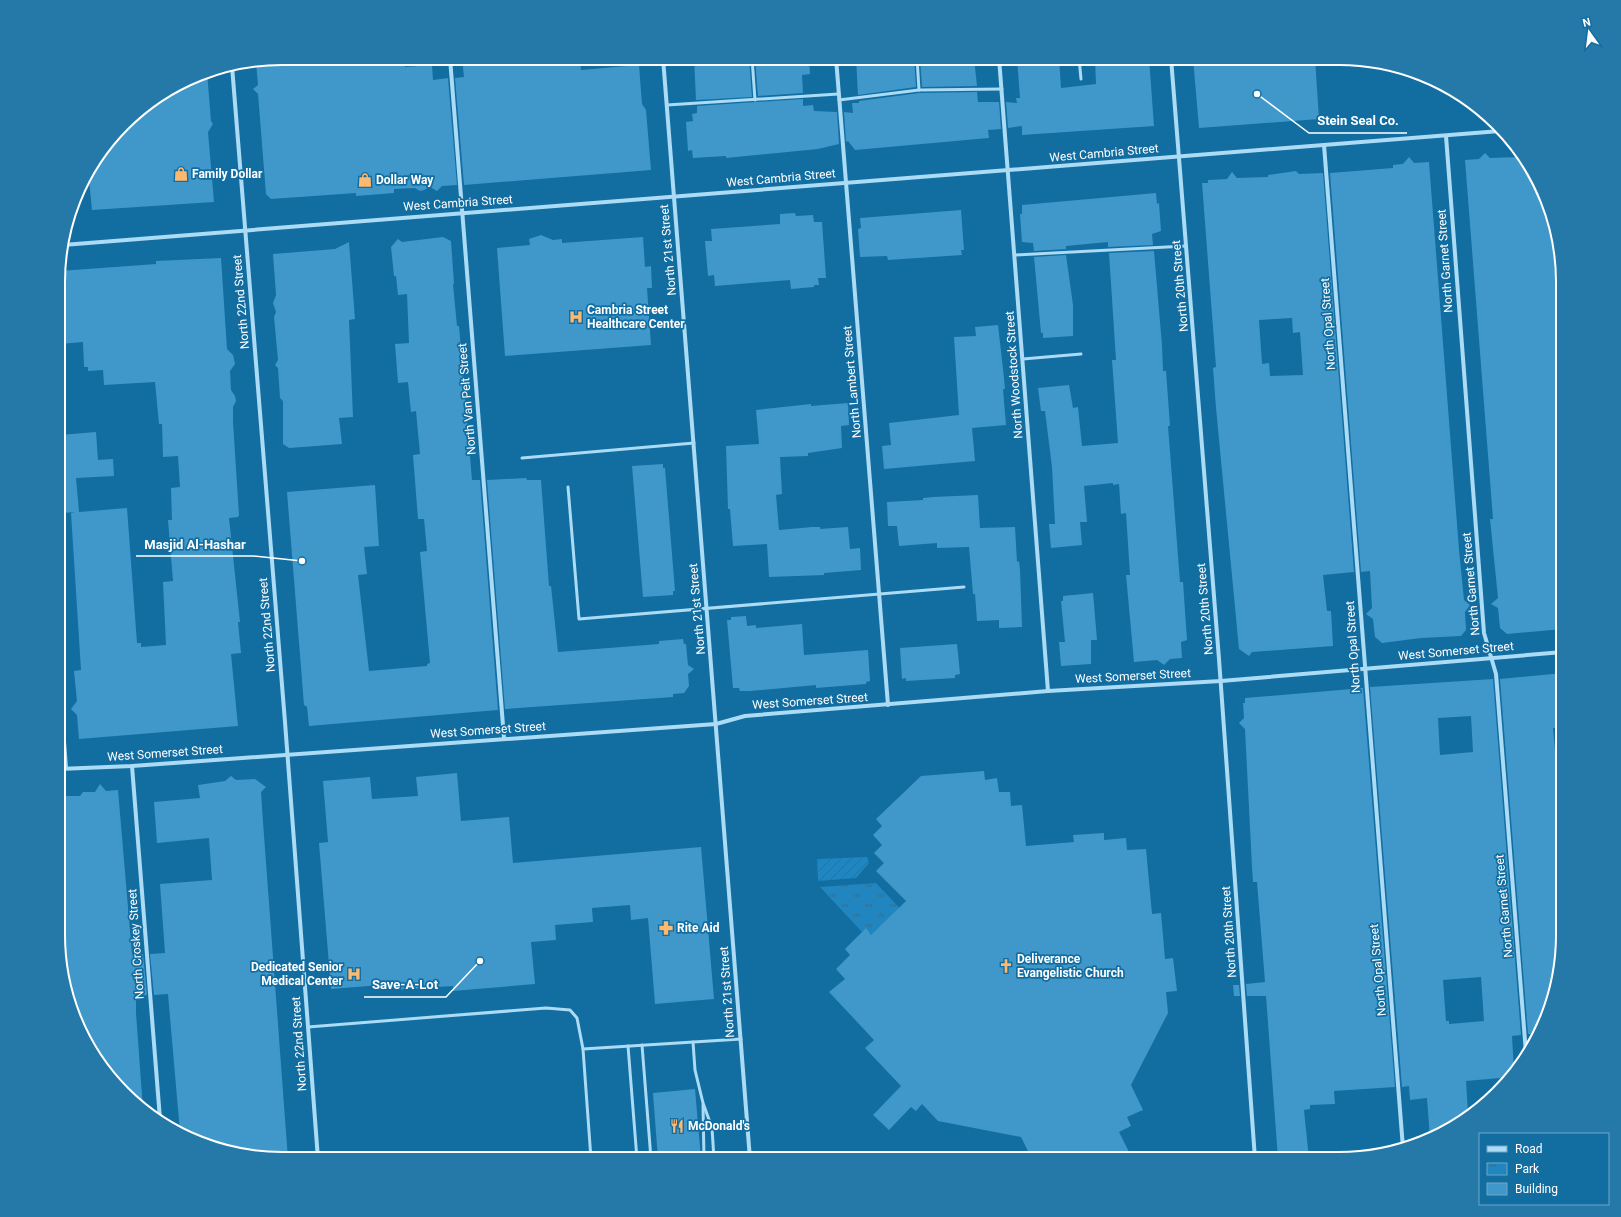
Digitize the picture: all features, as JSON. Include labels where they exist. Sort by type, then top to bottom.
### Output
[{"type":"street","name":"North Van Pelt Street","points":[[451,65],[504,738]]},
{"type":"street","name":"North 21st Street","points":[[664,65],[749,1152]]},
{"type":"street","name":"North Lambert Street","points":[[836,65],[888,705]]},
{"type":"street","name":"North Woodstock Street","points":[[1000,65],[1048,691]]},
{"type":"street","name":"North 20th Street","points":[[1172,65],[1221,681],[1255,1152]]},
{"type":"street","name":"North 22nd Street","points":[[232,71],[288,755],[317,1152]]},
{"type":"street","name":"West Cambria Street","points":[[68,244],[1495,132]]},
{"type":"street","name":"North Garnet Street","points":[[1446,136],[1484,633],[1496,674],[1525,1045]]},
{"type":"street","name":"North Opal Street","points":[[1324,145],[1402,1142]]},
{"type":"street","name":"West Somerset Street","points":[[66,768],[132,766],[504,738],[716,724],[745,716],[1048,691],[1221,681],[1556,652]]},
{"type":"street","points":[[65,755],[66,768]]},
{"type":"street","name":"North Croskey Street","points":[[132,766],[160,1113]]},
{"type":"lane","points":[[752,65],[755,100]]},
{"type":"lane","points":[[917,65],[919,90]]},
{"type":"lane","points":[[1080,65],[1081,79]]},
{"type":"lane","points":[[839,100],[919,90],[1002,89]]},
{"type":"lane","points":[[667,106],[838,94]]},
{"type":"lane","points":[[1015,255],[1186,246]]},
{"type":"lane","points":[[1023,358],[1080,354]]},
{"type":"lane","points":[[522,458],[694,443]]},
{"type":"lane","points":[[568,487],[580,619],[964,587]]},
{"type":"lane","points":[[308,1027],[546,1008],[570,1010],[577,1018],[583,1049],[590,1152]]},
{"type":"lane","points":[[583,1049],[741,1039]]},
{"type":"lane","points":[[693,1042],[695,1070],[703,1103],[712,1128],[714,1152]]},
{"type":"lane","points":[[642,1045],[650,1152]]},
{"type":"lane","points":[[628,1046],[637,1152]]},
{"type":"lane","points":[[703,1103],[704,1152]]},
{"type":"green space","points":[[867,857],[869,863],[856,878],[818,881],[817,859]]},
{"type":"green space","points":[[876,883],[907,916],[871,935],[866,929],[862,932],[820,887]]},
{"type":"building","points":[[268,65],[405,65],[405,67],[432,65],[433,80],[448,78],[457,185],[442,186],[437,191],[430,187],[420,191],[415,188],[394,189],[394,193],[356,196],[356,193],[271,199],[266,194],[258,94],[253,89],[258,85],[256,67]]},
{"type":"building","points":[[463,65],[581,65],[581,70],[639,65],[642,104],[646,110],[651,170],[464,185],[455,78],[464,77]]},
{"type":"building","points":[[694,65],[750,65],[752,97],[696,100]]},
{"type":"building","points":[[756,65],[809,65],[810,74],[802,75],[803,93],[758,96]]},
{"type":"building","points":[[856,65],[914,65],[916,87],[858,95]]},
{"type":"building","points":[[920,65],[975,65],[977,86],[922,87]]},
{"type":"building","points":[[1018,65],[1059,65],[1061,88],[1096,84],[1095,65],[1150,65],[1154,126],[1022,135],[1022,126],[1008,128],[1006,102],[1017,103],[1016,98],[1020,98]]},
{"type":"building","points":[[1194,65],[1315,65],[1319,119],[1199,128]]},
{"type":"building","points":[[208,79],[211,121],[213,124],[208,132],[214,202],[92,210],[89,182],[119,139],[150,110],[186,87]]},
{"type":"building","points":[[977,92],[978,102],[999,102],[1001,129],[988,130],[989,138],[855,150],[848,141],[846,142],[844,112],[853,113],[852,103],[919,93]]},
{"type":"building","points":[[803,99],[803,106],[813,105],[814,111],[837,112],[839,144],[818,149],[726,158],[726,156],[693,158],[692,150],[688,151],[686,122],[693,121],[692,114],[697,113],[697,106]]},
{"type":"building","points":[[1485,153],[1490,158],[1516,157],[1534,186],[1549,226],[1552,240],[1556,268],[1556,630],[1507,634],[1500,628],[1498,608],[1491,604],[1498,598],[1490,519],[1493,519],[1465,160],[1479,159]]},
{"type":"building","points":[[1409,157],[1414,163],[1429,162],[1459,550],[1464,600],[1470,605],[1465,612],[1466,630],[1461,636],[1421,638],[1382,643],[1375,637],[1373,619],[1366,614],[1372,608],[1370,571],[1361,572],[1330,173],[1393,168],[1393,165],[1403,164]]},
{"type":"building","points":[[1296,171],[1299,174],[1323,173],[1354,572],[1323,575],[1327,611],[1331,611],[1333,646],[1252,652],[1249,656],[1239,649],[1216,408],[1213,368],[1216,367],[1202,183],[1208,183],[1208,180],[1227,179],[1232,172],[1237,178],[1268,177],[1268,175]],"holes":[[[1292,318],[1293,333],[1300,332],[1303,375],[1270,376],[1269,363],[1262,364],[1259,320]]]},
{"type":"building","points":[[1156,193],[1157,204],[1159,203],[1161,231],[1152,234],[1153,245],[1108,247],[1108,242],[1066,246],[1066,249],[1034,251],[1033,243],[1022,242],[1020,214],[1022,214],[1022,205]]},
{"type":"building","points":[[961,210],[964,250],[961,250],[962,255],[888,260],[887,256],[860,257],[858,229],[861,228],[860,218]]},
{"type":"building","points":[[795,213],[796,216],[813,215],[814,222],[822,222],[826,278],[818,278],[819,285],[814,285],[814,287],[791,289],[790,280],[715,286],[714,275],[708,276],[705,241],[712,241],[711,229],[780,224],[780,214]]},
{"type":"building","name":"Cambria Street Healthcare Center","points":[[541,235],[553,240],[562,239],[562,243],[643,237],[645,267],[651,266],[652,288],[647,288],[651,345],[505,356],[497,248],[530,245],[529,239]]},
{"type":"building","points":[[443,237],[451,241],[453,284],[457,326],[459,326],[472,480],[480,480],[498,710],[309,726],[307,707],[304,705],[287,492],[375,485],[379,546],[364,547],[367,574],[358,575],[369,671],[427,666],[427,664],[430,663],[420,552],[427,551],[424,519],[418,519],[413,455],[420,454],[416,411],[411,412],[408,382],[398,383],[395,344],[409,343],[407,294],[398,295],[396,276],[394,276],[391,247],[398,239],[402,242]]},
{"type":"building","points":[[349,242],[355,319],[349,320],[353,417],[339,418],[342,444],[289,448],[283,444],[283,401],[280,398],[278,368],[275,365],[278,360],[274,317],[276,312],[273,303],[276,295],[273,254],[335,249]]},
{"type":"building","points":[[1154,251],[1163,371],[1166,371],[1170,426],[1168,426],[1180,582],[1183,582],[1187,640],[1181,642],[1182,658],[1170,659],[1164,665],[1157,660],[1134,662],[1126,575],[1130,575],[1126,513],[1121,514],[1119,484],[1113,485],[1113,483],[1084,486],[1087,522],[1080,522],[1082,545],[1051,548],[1049,524],[1055,524],[1052,467],[1045,411],[1041,411],[1038,388],[1069,385],[1073,408],[1078,407],[1082,446],[1118,443],[1112,360],[1116,360],[1109,253]]},
{"type":"building","points":[[1066,255],[1073,305],[1073,336],[1043,338],[1043,333],[1041,333],[1034,257]]},
{"type":"building","points":[[221,258],[227,349],[233,355],[235,364],[230,371],[231,390],[236,401],[233,407],[233,422],[239,515],[238,517],[229,518],[240,622],[238,622],[241,653],[231,654],[238,726],[79,739],[77,715],[71,709],[77,701],[74,671],[81,670],[71,513],[75,512],[65,513],[65,435],[96,432],[98,460],[113,459],[114,476],[76,478],[79,512],[127,508],[137,643],[141,643],[141,647],[166,645],[163,582],[173,581],[168,520],[172,520],[171,488],[180,487],[178,456],[163,457],[162,424],[159,424],[155,382],[104,385],[103,370],[88,371],[88,367],[84,367],[83,342],[65,344],[65,271],[156,264],[156,261]]},
{"type":"building","points":[[998,325],[1005,389],[1003,389],[1006,425],[972,428],[975,461],[884,469],[882,446],[891,445],[889,423],[959,415],[954,337],[976,336],[975,327]]},
{"type":"building","points":[[848,403],[849,425],[841,426],[842,448],[808,453],[808,456],[780,457],[782,494],[776,495],[779,530],[812,527],[820,527],[820,529],[848,527],[850,549],[860,548],[861,570],[824,573],[824,575],[769,577],[767,544],[733,546],[730,509],[728,509],[726,446],[759,444],[756,410],[811,404],[811,406]]},
{"type":"building","points":[[663,464],[663,468],[665,468],[675,591],[673,591],[673,595],[643,597],[632,466]]},
{"type":"building","points":[[526,478],[527,480],[541,480],[549,586],[551,586],[558,652],[659,644],[659,641],[683,639],[684,644],[686,644],[688,665],[694,669],[688,674],[689,686],[684,693],[673,694],[673,697],[505,709],[487,480]]},
{"type":"building","points":[[978,495],[980,528],[1015,527],[1017,562],[1019,561],[1020,570],[1022,627],[999,628],[999,620],[977,621],[969,547],[937,548],[937,543],[899,546],[897,526],[888,526],[887,502],[923,500],[923,498],[933,497]]},
{"type":"building","points":[[1093,593],[1097,640],[1091,640],[1091,664],[1061,666],[1059,642],[1065,642],[1061,601],[1063,601],[1063,596]]},
{"type":"building","points":[[746,616],[747,626],[756,625],[756,628],[802,624],[804,655],[868,650],[870,681],[866,682],[866,684],[816,688],[816,685],[740,691],[739,688],[733,688],[727,620],[731,620],[731,617]]},
{"type":"building","points":[[957,644],[960,674],[955,675],[955,678],[906,681],[906,678],[902,679],[900,648]]},
{"type":"building","points":[[1556,674],[1556,728],[1553,728],[1556,760],[1556,949],[1549,991],[1532,1034],[1528,1034],[1500,679]]},
{"type":"building","points":[[1493,679],[1521,1035],[1512,1036],[1514,1063],[1502,1078],[1466,1081],[1468,1109],[1435,1130],[1429,1132],[1427,1098],[1410,1100],[1409,1086],[1402,1087],[1370,687]],"holes":[[[1471,716],[1473,752],[1440,755],[1438,718]],[[1481,977],[1484,1021],[1449,1024],[1449,1021],[1446,1021],[1443,980]]]},
{"type":"building","points":[[1363,688],[1395,1087],[1334,1091],[1335,1104],[1310,1105],[1310,1109],[1304,1110],[1308,1152],[1277,1152],[1266,996],[1247,996],[1246,984],[1265,982],[1257,882],[1253,882],[1245,729],[1239,723],[1244,718],[1243,703],[1245,703],[1245,698]]},
{"type":"building","name":"Deliverance Evangelistic Church","points":[[984,771],[985,780],[997,778],[999,792],[1010,792],[1011,806],[1022,805],[1026,846],[1074,842],[1073,835],[1104,833],[1104,840],[1126,838],[1127,850],[1146,849],[1152,914],[1161,913],[1165,959],[1173,958],[1177,991],[1166,992],[1168,1013],[1131,1085],[1143,1110],[1127,1117],[1131,1126],[1119,1132],[1129,1152],[1028,1152],[1021,1137],[938,1121],[922,1104],[916,1111],[911,1107],[889,1130],[873,1115],[901,1086],[865,1048],[874,1040],[829,992],[845,979],[836,969],[850,955],[845,949],[866,928],[871,935],[906,901],[876,871],[884,863],[874,853],[882,845],[873,835],[882,826],[876,819],[921,776]]},
{"type":"building","points":[[457,773],[461,821],[509,817],[513,863],[701,847],[714,999],[655,1004],[648,918],[631,920],[630,905],[592,908],[593,922],[555,925],[556,940],[531,942],[535,984],[453,991],[453,986],[394,990],[393,984],[331,989],[319,843],[328,842],[323,781],[370,777],[372,799],[418,796],[416,777]]},
{"type":"building","points":[[231,776],[236,780],[255,779],[266,787],[261,792],[287,1152],[268,1152],[226,1145],[179,1126],[168,994],[154,995],[150,954],[165,953],[160,884],[212,880],[209,838],[157,843],[154,802],[200,798],[198,785],[225,781]]},
{"type":"building","points":[[100,784],[106,791],[118,790],[132,954],[143,954],[147,995],[136,996],[142,1101],[119,1078],[94,1043],[82,1018],[72,991],[69,977],[65,949],[65,796],[80,796],[83,792],[95,792]]},
{"type":"building","points":[[1233,985],[1239,985],[1240,996],[1234,996]]},
{"type":"building","name":"McDonald's","points":[[695,1089],[700,1152],[657,1152],[653,1093]]},
{"type":"place","name":"Stein Seal Co.","points":[[1257,94]]},
{"type":"place","name":"Family Dollar","points":[[181,174]]},
{"type":"place","name":"Dollar Way","points":[[365,180]]},
{"type":"place","name":"Cambria Street Healthcare Center","points":[[576,317]]},
{"type":"place","name":"Masjid Al-Hashar","points":[[302,561]]},
{"type":"place","name":"Rite Aid","points":[[666,928]]},
{"type":"place","name":"Save-A-Lot","points":[[480,961]]},
{"type":"place","name":"Deliverance Evangelistic Church","points":[[1006,966]]},
{"type":"place","name":"Dedicated Senior Medical Center","points":[[354,974]]},
{"type":"place","name":"McDonald's","points":[[677,1126]]}]
